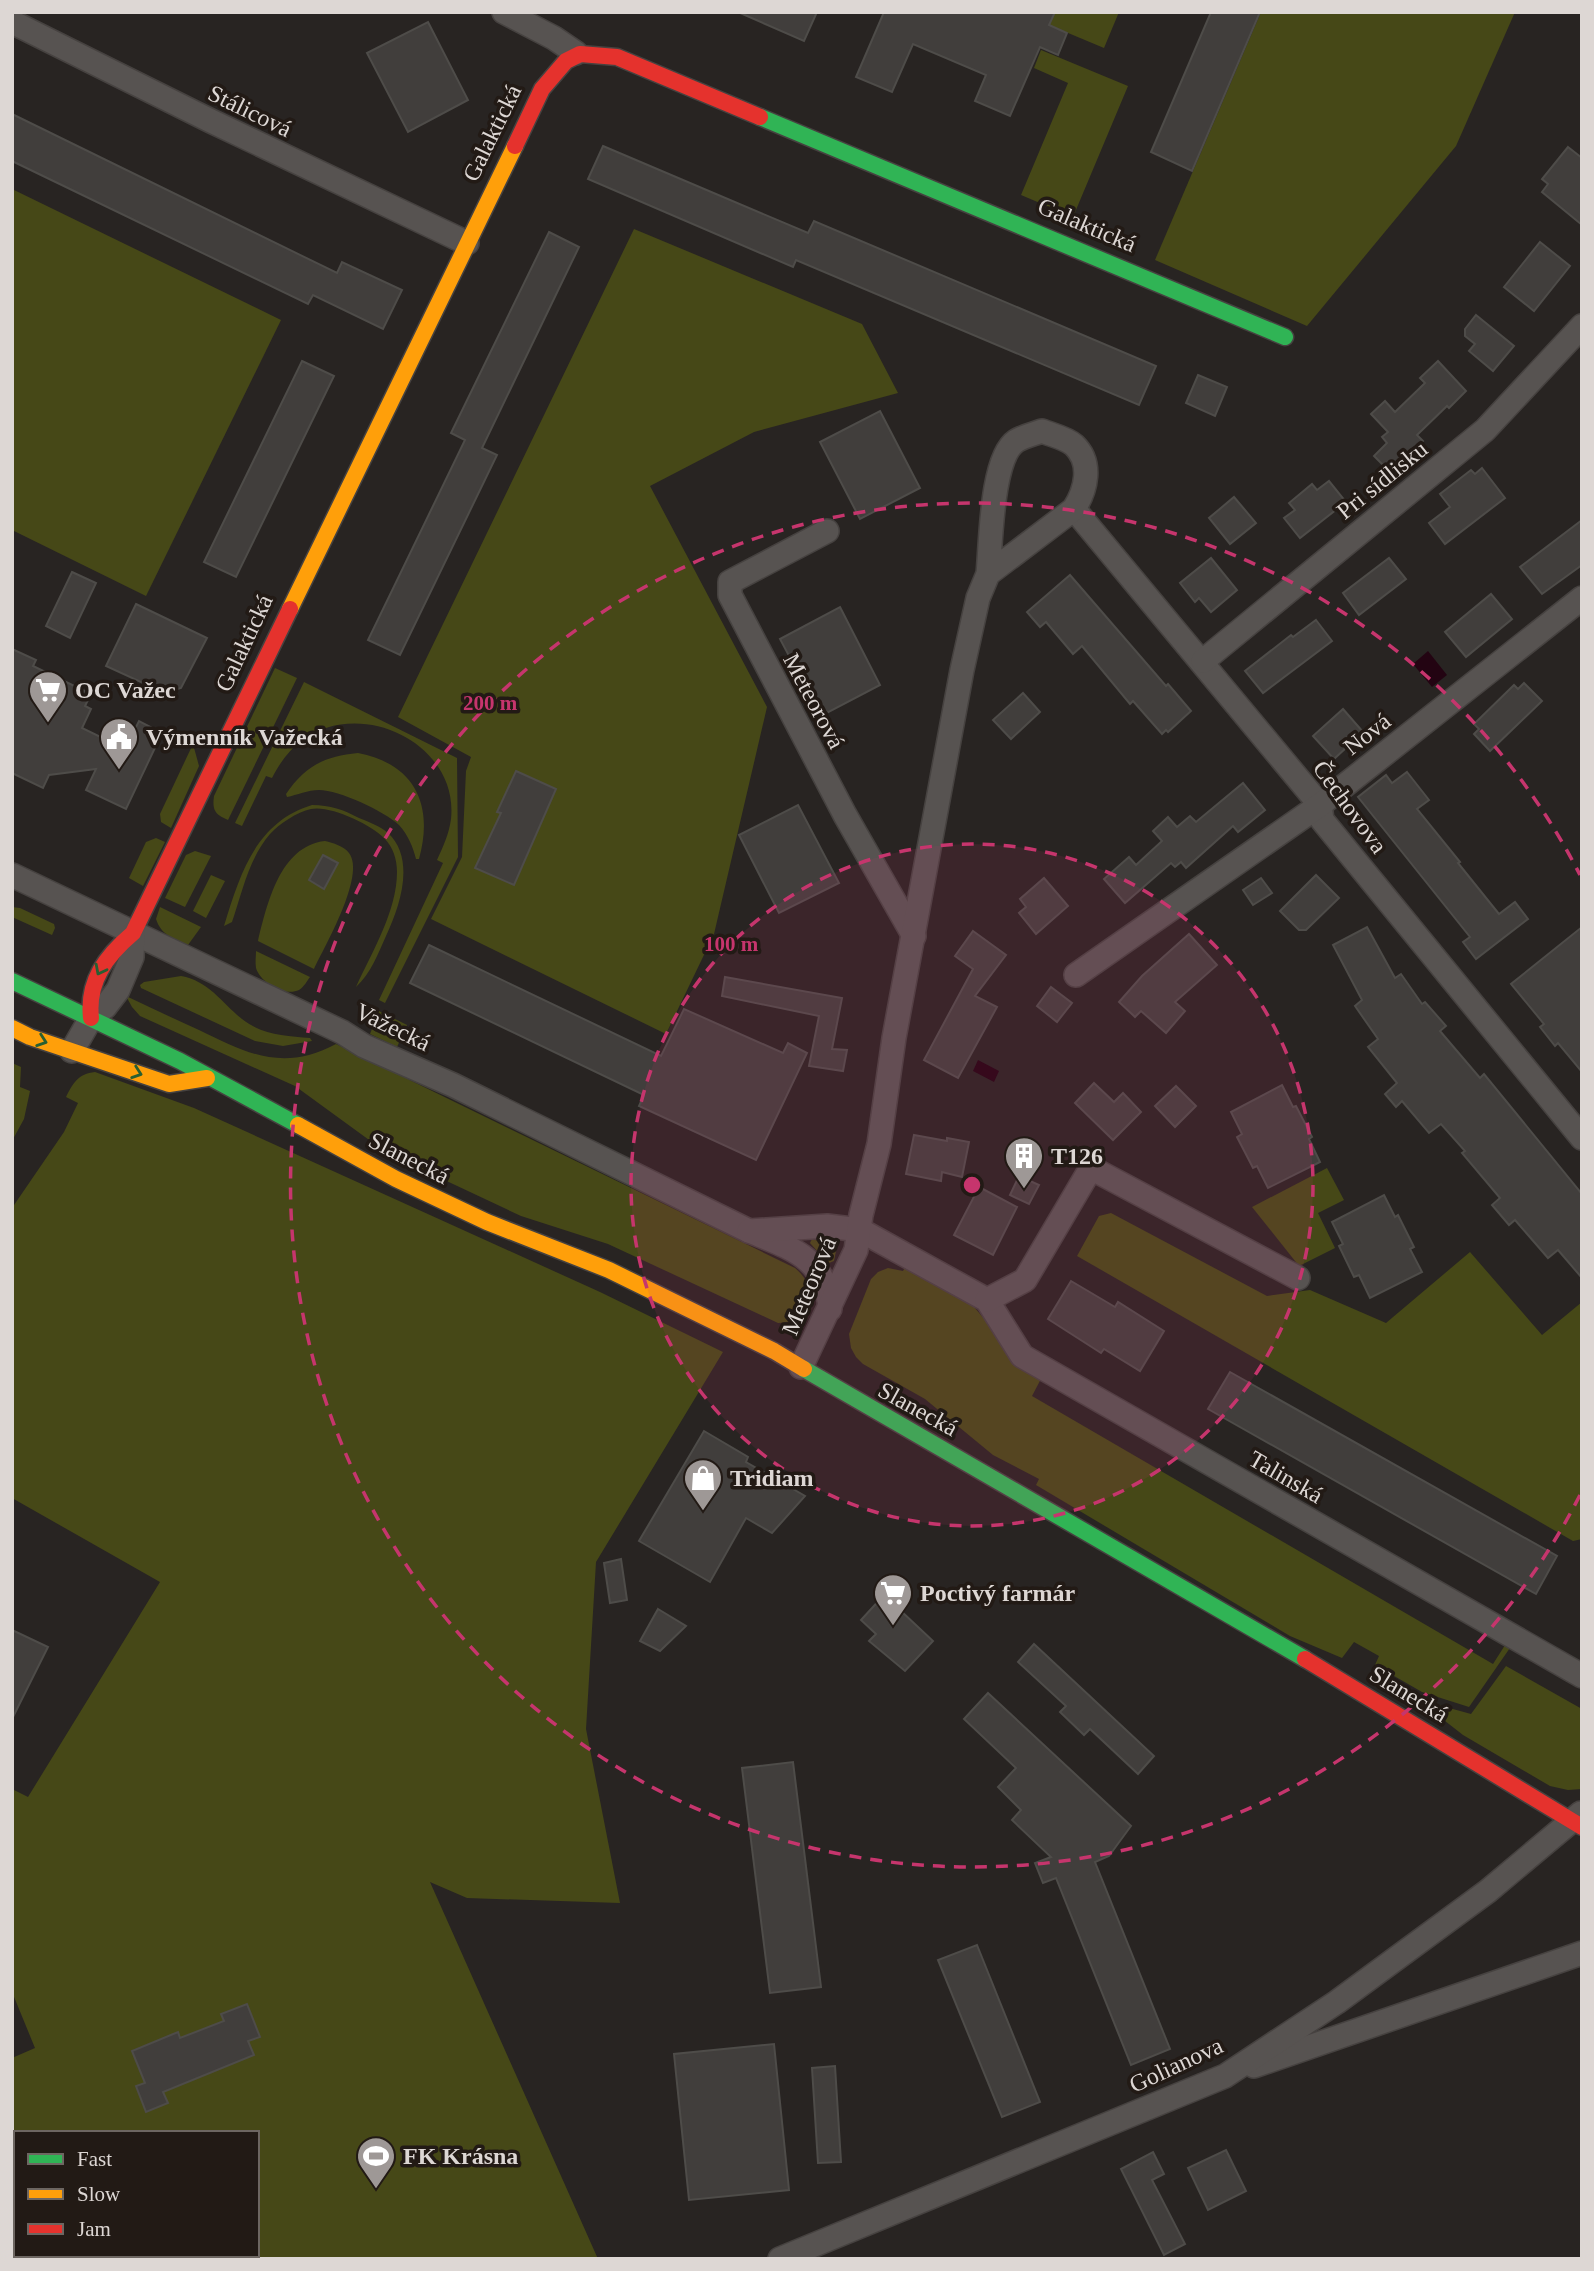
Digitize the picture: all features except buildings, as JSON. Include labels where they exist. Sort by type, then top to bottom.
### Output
[{"type":"main road","name":"Galaktická","points":[[133,933],[542,89],[566,60],[576,54],[617,57],[1285,337]]},
{"type":"main road","name":"Slanecká","points":[[12,981],[180,1062],[396,1179],[487,1222],[610,1270],[774,1350],[1234,1616],[1578,1820]]},
{"type":"main road","points":[[12,1028],[30,1037],[169,1084],[207,1078]]},
{"type":"street","points":[[505,12],[554,38],[576,54]]},
{"type":"street","name":"Stálicová","points":[[12,22],[211,121],[467,243]]},
{"type":"street","name":"Pri sídlisku","points":[[1203,661],[1485,430],[1582,326]]},
{"type":"street","name":"Meteorová","points":[[801,1367],[856,1251],[861,1215],[879,1144],[894,1038],[962,670],[978,598],[988,574],[999,472],[1014,442],[1042,431],[1074,445],[1084,461],[1086,475],[1082,495],[1074,509]]},
{"type":"street","points":[[988,574],[1074,509]]},
{"type":"street","name":"Čechovova","points":[[1074,509],[1320,804],[1322,820],[1582,1138]]},
{"type":"street","name":"Meteorová","points":[[827,531],[730,582],[730,595],[845,816],[914,936]]},
{"type":"street","name":"Nová","points":[[1076,975],[1320,804],[1582,598]]},
{"type":"street","name":"Važecká","points":[[12,875],[342,1032],[363,1046],[453,1085],[749,1231],[798,1251],[808,1259],[825,1283],[830,1309]]},
{"type":"street","name":"Galaktická","points":[[72,1051],[90,1018],[105,1007],[118,990],[132,957],[133,933]]},
{"type":"street","points":[[987,1300],[1026,1280],[1091,1168],[1298,1278]]},
{"type":"street","name":"Važecká","points":[[749,1231],[827,1226],[860,1230]]},
{"type":"street","name":"Talinská","points":[[860,1230],[987,1300],[1022,1356],[1582,1676]]},
{"type":"street","name":"Golianova","points":[[780,2259],[1225,2076],[1337,2002],[1578,1820]]},
{"type":"street","points":[[1225,2076],[1582,1953]]},
{"type":"shaded area","points":[[1055,12],[1119,12],[1104,48],[1049,25]]},
{"type":"shaded area","points":[[1261,12],[1515,12],[1456,146],[1307,326],[1155,260]]},
{"type":"shaded area","points":[[1041,50],[1128,86],[1073,217],[1021,195],[1068,83],[1034,68]]},
{"type":"shaded area","points":[[12,189],[281,320],[146,596],[12,530]]},
{"type":"shaded area","points":[[634,229],[862,324],[898,393],[754,432],[650,486],[767,707],[714,934],[666,1034],[431,919],[462,857],[466,771],[471,757],[398,717]]},
{"type":"shaded area","points":[[1428,651],[1447,675],[1432,687],[1413,664]]},
{"type":"shaded area","points":[[275,668],[297,678],[228,820],[215,811],[214,796]]},
{"type":"shaded area","points":[[304,682],[457,758],[458,857],[385,1003],[379,1000],[443,863],[437,860],[450,825],[449,792],[439,768],[423,749],[401,735],[376,726],[350,724],[325,728],[301,741],[285,758],[272,778],[266,776],[242,826],[235,823]]},
{"type":"shaded area","points":[[193,744],[199,766],[171,828],[161,822],[160,814]]},
{"type":"shaded area","points":[[358,753],[378,758],[394,767],[416,790],[424,821],[419,859],[416,859],[410,841],[399,825],[361,802],[319,790],[287,797],[286,794],[293,784],[317,764]]},
{"type":"shaded area","points":[[312,805],[337,808],[378,826],[397,844],[401,856],[403,883],[396,911],[374,963],[356,987],[393,902],[397,872],[394,853],[387,842],[369,827],[349,817],[328,810],[311,809],[283,822],[263,843],[251,865],[232,922],[224,926],[244,869],[253,852],[277,824]]},
{"type":"shaded area","points":[[156,838],[165,842],[143,886],[129,878],[146,842]]},
{"type":"shaded area","points":[[325,841],[349,853],[353,863],[352,877],[342,911],[314,969],[258,941],[271,894],[286,865],[310,845]]},
{"type":"shaded area","points":[[195,851],[211,856],[185,907],[165,898],[186,855]]},
{"type":"shaded area","points":[[211,875],[225,881],[206,918],[193,911]]},
{"type":"shaded area","points":[[12,907],[54,924],[52,935],[12,917]]},
{"type":"shaded area","points":[[160,907],[201,927],[188,945],[161,929],[156,919]]},
{"type":"shaded area","points":[[256,951],[310,977],[301,989],[293,992],[273,987],[258,973]]},
{"type":"shaded area","points":[[181,976],[200,983],[242,1019],[258,1028],[274,1034],[310,1038],[312,1041],[283,1046],[255,1041],[141,988],[140,985]]},
{"type":"shaded area","points":[[126,996],[234,1046],[266,1056],[299,1057],[336,1044],[795,1268],[809,1286],[811,1295],[807,1311],[791,1321],[778,1323],[608,1244],[521,1216],[376,1145],[295,1086],[140,1016]]},
{"type":"shaded area","points":[[379,1011],[407,1025],[397,1047],[370,1034]]},
{"type":"shaded area","points":[[978,1060],[999,1071],[994,1082],[973,1071]]},
{"type":"shaded area","points":[[12,1063],[21,1067],[20,1087],[30,1091],[24,1119],[12,1141]]},
{"type":"shaded area","points":[[95,1072],[194,1108],[600,1292],[723,1352],[596,1562],[586,1729],[620,1903],[467,1898],[430,1882],[598,2259],[15,2259],[14,2257],[259,2257],[259,2131],[14,2131],[14,2257],[12,2252],[12,2058],[35,2048],[12,1992],[12,1789],[28,1797],[160,1582],[12,1498],[12,1208],[64,1132],[78,1103],[66,1097],[80,1077]]},
{"type":"shaded area","points":[[1327,1168],[1344,1200],[1318,1213],[1335,1248],[1299,1266],[1252,1207]]},
{"type":"shaded area","points":[[1111,1213],[1267,1296],[1310,1290],[1386,1323],[1470,1252],[1542,1335],[1582,1302],[1582,1539],[1573,1541],[1077,1256],[1099,1216]]},
{"type":"shaded area","points":[[812,1239],[837,1246],[834,1261],[826,1261],[810,1243]]},
{"type":"shaded area","points":[[906,1265],[969,1301],[1020,1361],[1042,1377],[1032,1396],[1493,1664],[1507,1642],[1512,1645],[1469,1707],[1422,1692],[1375,1665],[1379,1656],[1354,1642],[1342,1658],[1290,1636],[1036,1485],[1039,1479],[993,1455],[925,1399],[863,1364],[851,1348],[849,1334],[871,1279],[888,1268],[903,1271]]},
{"type":"shaded area","points":[[1506,1666],[1582,1709],[1582,1789],[1568,1790],[1550,1786],[1463,1735],[1422,1703],[1424,1701],[1471,1714]]},
{"type":"traffic: fast","points":[[760,117],[1285,337]]},
{"type":"traffic: fast","points":[[12,981],[180,1061],[298,1125]]},
{"type":"traffic: fast","points":[[804,1369],[1305,1659]]},
{"type":"traffic: slow","points":[[290,609],[515,146]]},
{"type":"traffic: slow","points":[[12,1028],[30,1037],[169,1084],[207,1078]]},
{"type":"traffic: slow","points":[[298,1125],[396,1179],[487,1222],[609,1270],[774,1351],[804,1369]]},
{"type":"traffic: jam","points":[[515,146],[542,89],[566,61],[580,54],[617,57],[760,117]]},
{"type":"traffic: jam","points":[[91,1018],[92,992],[100,970],[114,951],[133,933],[290,609]]},
{"type":"traffic: jam","points":[[1305,1659],[1582,1827]]},
{"type":"place","name":"OC Važec","points":[[48,724]]},
{"type":"place","name":"Výmenník Važecká","points":[[119,771]]},
{"type":"place","name":"T126","points":[[1024,1190]]},
{"type":"place","name":"Tridiam","points":[[703,1512]]},
{"type":"place","name":"Poctivý farmár","points":[[893,1627]]},
{"type":"place","name":"FK Krásna","points":[[376,2190]]}]
